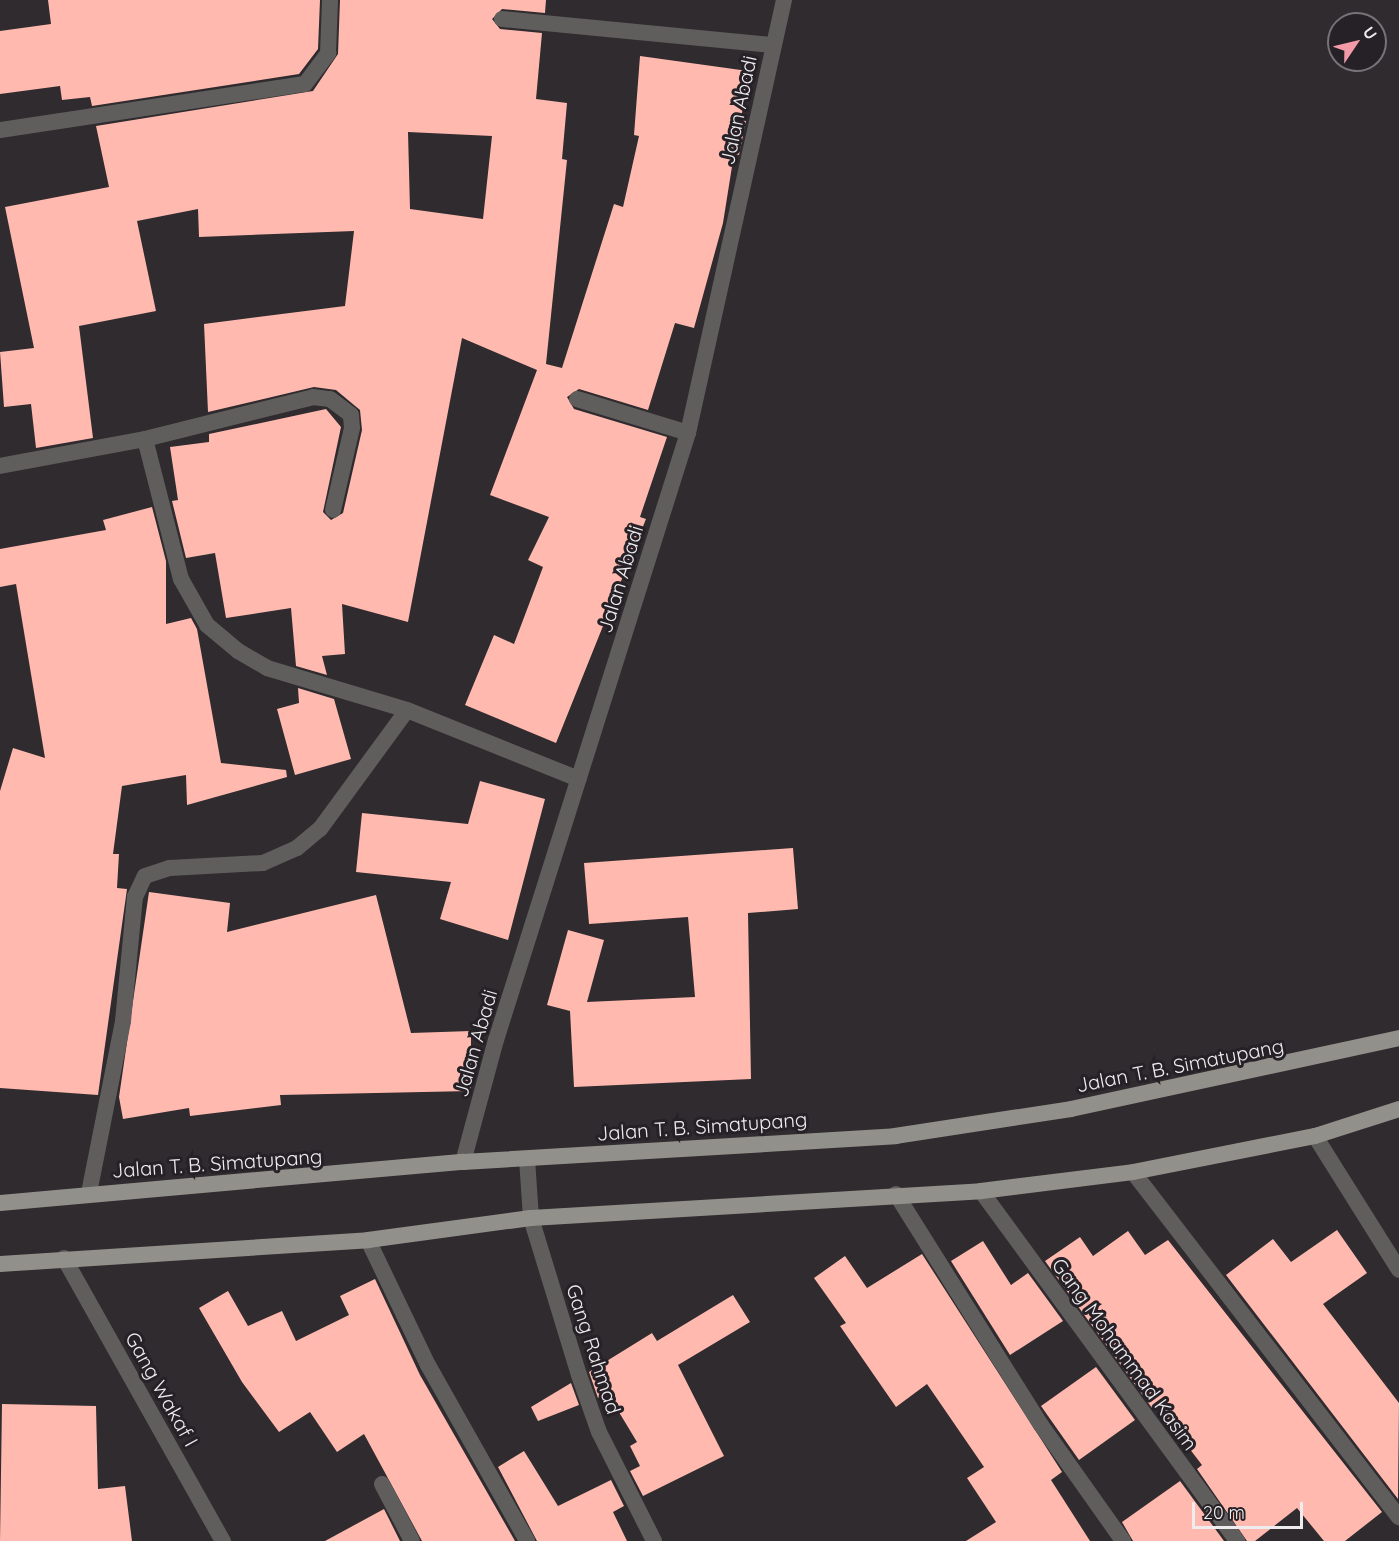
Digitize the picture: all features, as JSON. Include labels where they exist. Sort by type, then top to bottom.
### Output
[{"type":"main road","name":"Jalan T. B. Simatupang","points":[[0,1203],[463,1162],[895,1136],[1082,1106],[1399,1038]]},
{"type":"main road","points":[[0,1264],[64,1258],[368,1240],[531,1218],[896,1194],[981,1191],[1133,1172],[1315,1137],[1399,1109]]},
{"type":"street","points":[[0,130],[305,84],[328,53],[330,0]]},
{"type":"street","name":"Jalan Abadi","points":[[463,1162],[496,1040],[688,433],[784,0]]},
{"type":"street","points":[[502,19],[774,45]]},
{"type":"street","points":[[0,466],[145,439],[302,400],[330,399],[351,415],[352,428],[333,510]]},
{"type":"street","points":[[577,399],[688,433]]},
{"type":"street","points":[[145,439],[181,579],[207,625],[267,668],[407,710],[579,779]]},
{"type":"street","points":[[88,1194],[123,1021],[135,897],[146,876],[170,868],[263,863],[297,848],[320,829],[407,710]]},
{"type":"street","points":[[1315,1137],[1399,1270]]},
{"type":"street","name":"Gang Rahmad","points":[[527,1159],[531,1218],[598,1432],[654,1541]]},
{"type":"street","points":[[1133,1172],[1399,1517]]},
{"type":"street","name":"Gang Mohammad Kasim","points":[[981,1191],[1237,1541]]},
{"type":"street","points":[[896,1194],[1041,1425],[1123,1541]]},
{"type":"street","points":[[368,1240],[428,1365],[527,1541]]},
{"type":"street","name":"Gang Wakaf I","points":[[64,1258],[224,1541]]},
{"type":"street","points":[[382,1484],[412,1541]]},
{"type":"building","points":[[48,0],[320,0],[318,49],[299,74],[92,106],[90,97],[62,100],[60,86],[0,94],[0,31],[51,24]]},
{"type":"building","points":[[340,0],[546,0],[545,13],[502,9],[492,19],[500,29],[542,33],[536,99],[567,103],[562,159],[567,160],[546,364],[562,368],[614,204],[623,207],[639,136],[634,135],[640,56],[748,71],[741,120],[746,121],[739,155],[734,154],[723,223],[694,328],[675,323],[648,410],[579,389],[567,397],[574,409],[667,437],[640,517],[646,519],[556,743],[465,705],[494,635],[514,644],[543,567],[528,560],[549,517],[490,495],[537,370],[462,338],[408,622],[342,604],[345,654],[322,656],[327,675],[296,666],[291,608],[226,618],[215,553],[186,558],[172,501],[178,500],[170,447],[209,442],[209,434],[326,409],[341,427],[323,512],[331,520],[343,513],[362,430],[360,410],[336,390],[314,387],[208,412],[204,324],[345,306],[354,231],[199,237],[198,209],[137,221],[156,311],[79,326],[93,438],[36,448],[31,404],[4,407],[0,352],[34,348],[5,207],[109,187],[96,126],[313,91],[338,54]],"holes":[[[408,132],[492,136],[483,219],[410,209]]]},
{"type":"building","points":[[152,507],[166,561],[166,624],[191,618],[197,629],[221,763],[286,770],[287,777],[187,805],[186,775],[122,786],[113,854],[119,854],[117,888],[127,889],[98,1095],[0,1088],[0,791],[13,748],[45,758],[16,584],[0,587],[0,549],[106,530],[103,520]]},
{"type":"building","points":[[298,688],[334,699],[351,759],[295,775],[277,709],[299,703]]},
{"type":"building","points":[[480,781],[545,799],[508,940],[440,919],[451,882],[356,872],[362,813],[468,824]]},
{"type":"building","points":[[793,848],[798,909],[748,913],[751,1079],[574,1087],[570,1011],[547,1005],[568,930],[604,940],[587,1002],[695,997],[688,917],[589,924],[584,863]]},
{"type":"building","points":[[149,892],[230,903],[227,932],[376,895],[411,1033],[471,1031],[471,1091],[280,1095],[281,1105],[190,1116],[189,1108],[123,1119],[119,1097]]},
{"type":"building","points":[[1337,1230],[1367,1273],[1323,1304],[1399,1403],[1398,1499],[1226,1275],[1273,1239],[1291,1262]]},
{"type":"building","points":[[1128,1231],[1145,1255],[1168,1240],[1382,1512],[1345,1541],[1324,1541],[1297,1508],[1255,1541],[1247,1541],[1197,1469],[1202,1465],[1156,1405],[1152,1408],[1045,1261],[1080,1237],[1093,1256]]},
{"type":"building","points":[[983,1241],[1011,1285],[1028,1273],[1063,1321],[1010,1355],[951,1261]]},
{"type":"building","points":[[922,1254],[1062,1472],[1051,1480],[1090,1541],[966,1541],[996,1522],[967,1478],[984,1467],[927,1384],[896,1407],[840,1326],[846,1323],[814,1278],[845,1256],[867,1288]]},
{"type":"building","points":[[375,1279],[420,1375],[515,1541],[422,1541],[364,1434],[337,1452],[310,1412],[279,1432],[242,1382],[199,1308],[228,1291],[248,1326],[282,1311],[296,1341],[349,1315],[340,1296]]},
{"type":"building","points":[[733,1295],[750,1322],[678,1365],[724,1456],[643,1496],[630,1471],[640,1466],[630,1446],[637,1442],[608,1394],[598,1398],[589,1372],[652,1333],[657,1341]]},
{"type":"building","points":[[1096,1367],[1135,1420],[1079,1460],[1041,1406]]},
{"type":"building","points":[[571,1383],[579,1405],[538,1421],[531,1407]]},
{"type":"building","points":[[2,1404],[96,1406],[98,1489],[125,1486],[132,1541],[0,1541]]},
{"type":"building","points":[[524,1451],[558,1506],[611,1480],[624,1506],[613,1512],[627,1541],[537,1541],[498,1467]]},
{"type":"building","points":[[1180,1481],[1224,1541],[1133,1541],[1122,1522]]},
{"type":"building","points":[[384,1509],[400,1541],[325,1541]]}]
